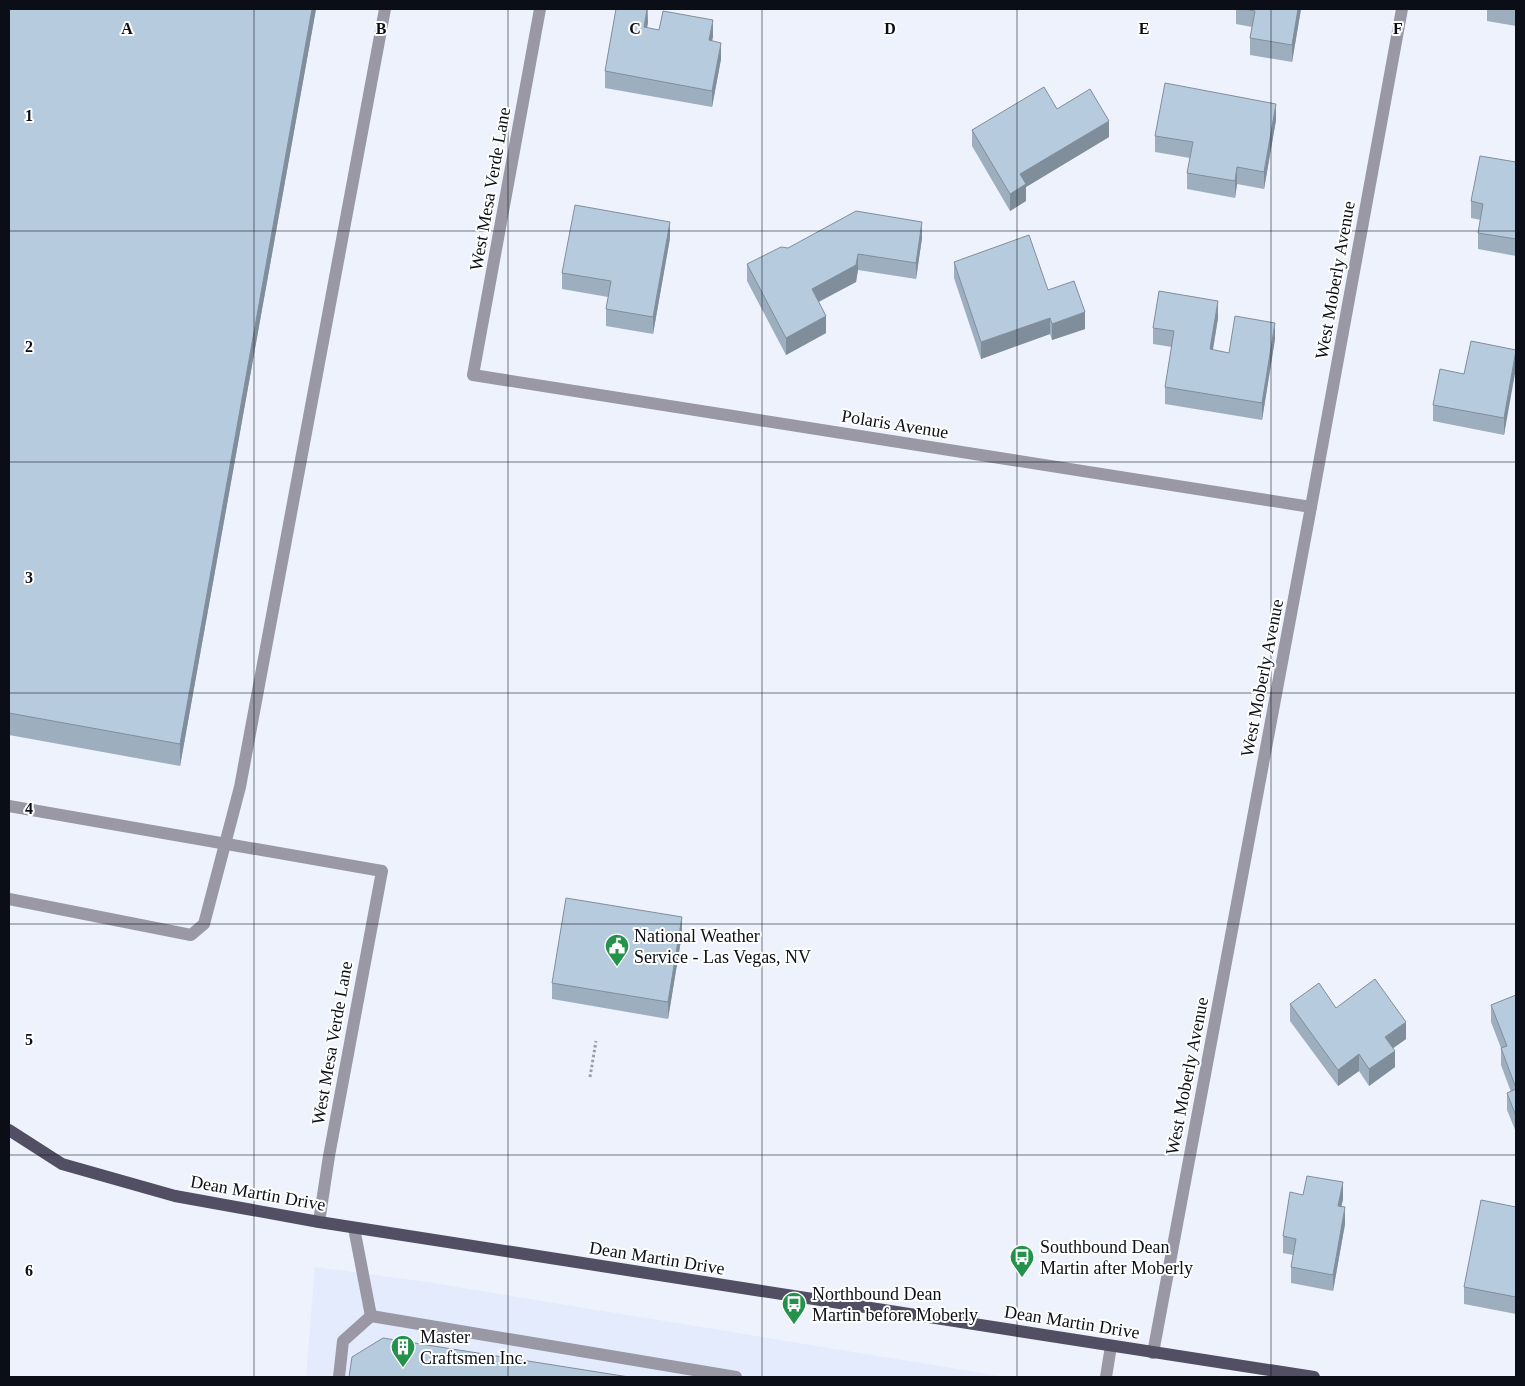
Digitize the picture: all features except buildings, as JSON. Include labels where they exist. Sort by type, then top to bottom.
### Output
[{"type":"main road","name":"Dean Martin Drive","points":[[9,1130],[62,1164],[176,1196],[354,1228],[1314,1377]]},
{"type":"street","points":[[9,899],[191,935],[204,924],[242,778],[385,9]]},
{"type":"street","name":"West Mesa Verde Lane","points":[[473,375],[540,9]]},
{"type":"street","name":"West Moberly Avenue","points":[[1153,1353],[1402,9]]},
{"type":"street","name":"Polaris Avenue","points":[[473,375],[1311,507]]},
{"type":"street","points":[[9,806],[225,842]]},
{"type":"street","name":"West Mesa Verde Lane","points":[[225,842],[382,871],[329,1156],[319,1222]]},
{"type":"street","points":[[354,1228],[371,1316]]},
{"type":"street","points":[[339,1377],[343,1341],[371,1316]]},
{"type":"street","points":[[371,1316],[736,1377]]},
{"type":"street","points":[[1106,1377],[1111,1346]]},
{"type":"path","points":[[590,1076],[596,1041]]},
{"type":"shaded area","points":[[315,1267],[420,1281],[1006,1377],[306,1377]]},
{"type":"place","name":"National Weather Service - Las Vegas, NV","points":[[617,967]]},
{"type":"place","name":"Southbound Dean Martin after Moberly","points":[[1022,1278]]},
{"type":"place","name":"Northbound Dean Martin before Moberly","points":[[794,1325]]},
{"type":"place","name":"Master Craftsmen Inc.","points":[[403,1368]]}]
